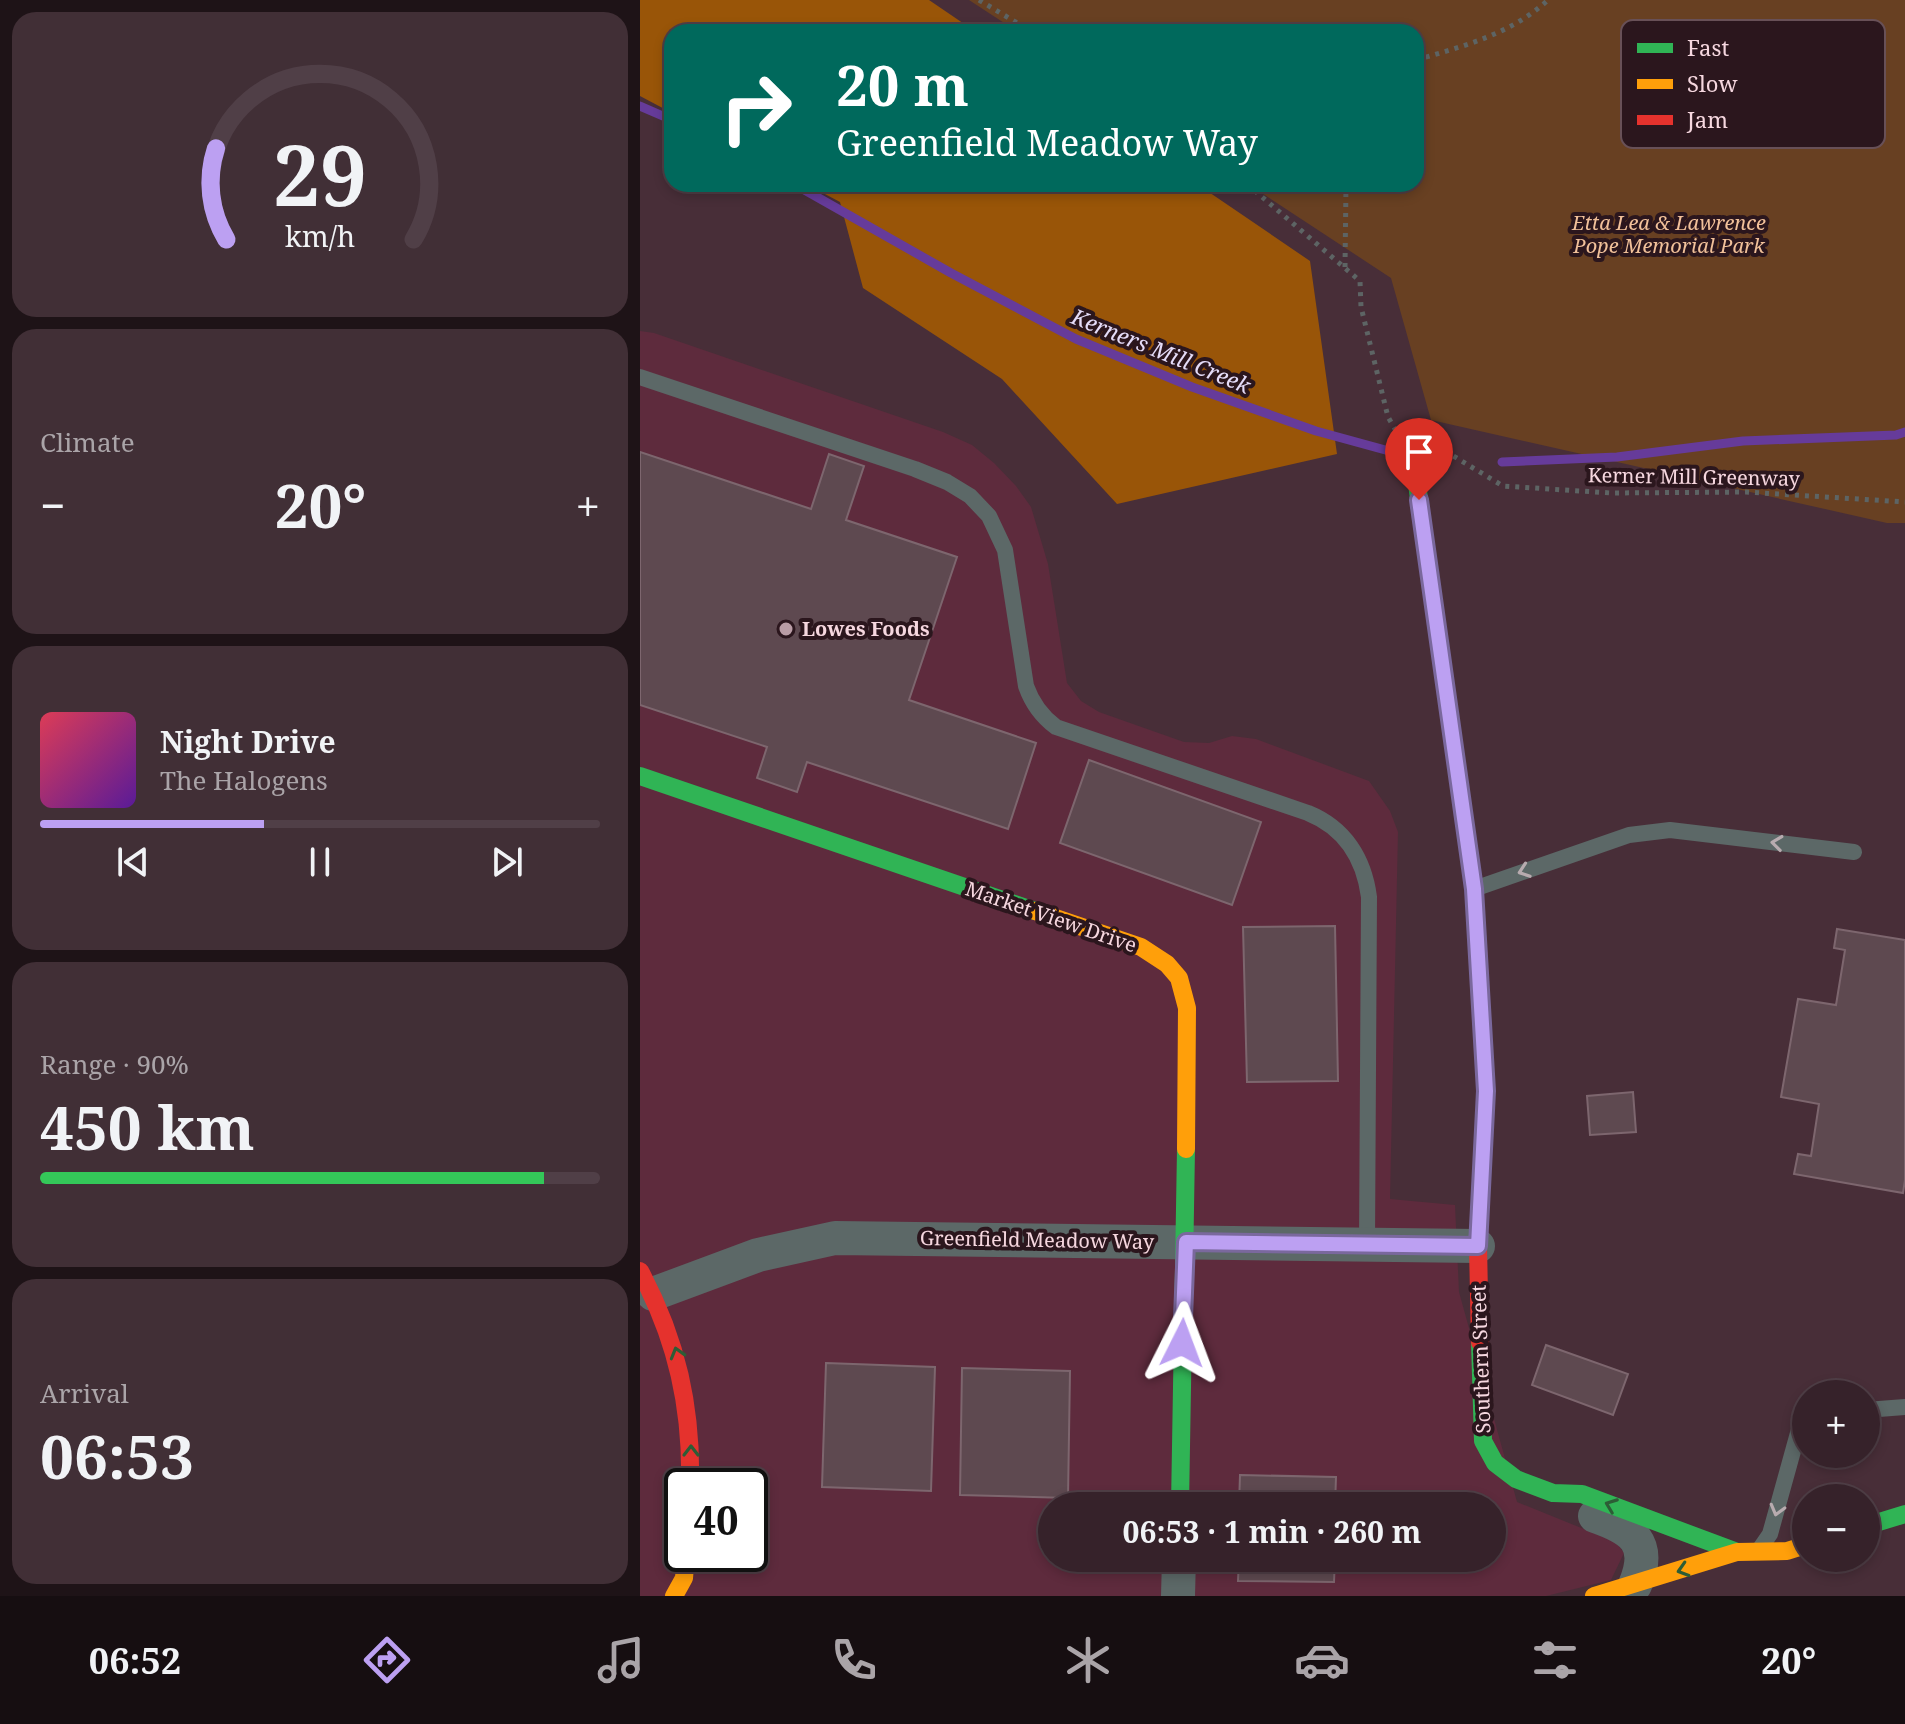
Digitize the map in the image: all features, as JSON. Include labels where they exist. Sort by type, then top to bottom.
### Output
[{"type":"street","name":"Southern Street","points":[[1415,470],[1474,889],[1486,1091],[1478,1246],[1483,1441],[1488,1453],[1504,1472],[1553,1493],[1577,1510],[1618,1524],[1633,1534],[1641,1552],[1640,1573],[1635,1585]]},
{"type":"street","name":"Market View Drive","points":[[640,776],[1133,944],[1169,964],[1181,980],[1186,996],[1186,1242],[1180,1492]]},
{"type":"street","name":"Greenfield Meadow Way","points":[[647,1283],[835,1238],[1478,1246]]},
{"type":"street","points":[[647,1283],[671,1334],[685,1385],[690,1468]]},
{"type":"street","name":"Southern Street","points":[[1553,1493],[1582,1494],[1737,1552]]},
{"type":"street","points":[[1880,1522],[1905,1514]]},
{"type":"street","points":[[1594,1596],[1737,1552],[1763,1560],[1792,1549]]},
{"type":"street","points":[[674,1596],[684,1572]]},
{"type":"street","points":[[1178,1596],[1179,1572]]},
{"type":"lane","points":[[640,377],[928,474],[963,492],[989,516],[1003,542],[1026,686],[1043,717],[1056,727],[1308,813],[1331,825],[1343,836],[1359,861],[1369,897],[1367,1245]]},
{"type":"lane","points":[[1474,889],[1629,835],[1670,830],[1854,852]]},
{"type":"lane","points":[[1880,1409],[1905,1407]]},
{"type":"lane","points":[[1763,1560],[1792,1455]]},
{"type":"path","points":[[979,0],[1019,24]]},
{"type":"path","points":[[1424,58],[1480,42],[1530,16],[1548,0]]},
{"type":"path","points":[[1256,192],[1360,281],[1361,307],[1388,417],[1395,429],[1410,436]]},
{"type":"path","points":[[1345,268],[1346,192]]},
{"type":"path","name":"Kerner Mill Greenway","points":[[1435,446],[1503,486],[1611,493],[1746,492],[1905,502]]},
{"type":"shaded area","points":[[640,0],[929,0],[964,24],[664,24],[664,109],[640,96]]},
{"type":"shaded area","points":[[821,192],[1209,192],[1310,261],[1337,454],[1117,504],[1002,379],[863,288],[840,202]]},
{"type":"shaded area","points":[[640,331],[654,333],[943,432],[972,445],[994,463],[1031,507],[1048,564],[1067,683],[1081,701],[1099,712],[1184,742],[1209,743],[1232,736],[1256,739],[1369,781],[1390,811],[1398,832],[1390,1199],[1455,1205],[1459,1292],[1517,1502],[1616,1542],[1624,1553],[1611,1580],[1546,1596],[640,1596]]},
{"type":"green space","name":"Etta Lea & Lawrence Pope Memorial Park","points":[[969,0],[1905,0],[1905,523],[1887,523],[1431,420],[1391,278],[1260,192],[1424,192],[1424,24],[1006,24]]},
{"type":"building","name":"Lowes Foods","points":[[640,452],[811,509],[829,454],[864,466],[846,520],[957,557],[909,700],[1036,743],[1008,829],[807,762],[797,792],[757,778],[767,747],[640,705]]},
{"type":"building","points":[[1089,760],[1261,822],[1232,905],[1060,843]]},
{"type":"building","points":[[1335,926],[1338,1081],[1247,1082],[1243,927]]},
{"type":"building","points":[[1837,929],[1905,940],[1903,1193],[1794,1174],[1798,1154],[1811,1156],[1819,1104],[1781,1097],[1798,999],[1836,1005],[1845,950],[1834,948]]},
{"type":"building","points":[[1633,1092],[1636,1132],[1590,1135],[1587,1096]]},
{"type":"building","points":[[1546,1345],[1628,1374],[1613,1415],[1532,1385]]},
{"type":"building","points":[[826,1363],[935,1367],[931,1491],[822,1487]]},
{"type":"building","points":[[962,1368],[1070,1371],[1068,1492],[1038,1492],[1038,1497],[960,1495]]},
{"type":"building","points":[[1240,1475],[1336,1477],[1335,1492],[1239,1492]]},
{"type":"building","points":[[1238,1572],[1334,1572],[1334,1582],[1238,1581]]},
{"type":"waterway","name":"Kerners Mill Creek","points":[[640,106],[664,116]]},
{"type":"waterway","name":"Kerners Mill Creek","points":[[808,192],[1076,339],[1192,387],[1316,431],[1400,454]]},
{"type":"waterway","name":"Kerners Mill Creek","points":[[1502,462],[1617,457],[1743,441],[1896,435],[1905,432]]},
{"type":"traffic: fast","points":[[1415,470],[1474,889],[1478,950]]},
{"type":"traffic: fast","points":[[640,776],[1035,911]]},
{"type":"traffic: fast","points":[[1180,1492],[1186,1149]]},
{"type":"traffic: fast","points":[[1480,1342],[1483,1441],[1495,1463],[1516,1479],[1553,1493],[1582,1494],[1737,1552]]},
{"type":"traffic: fast","points":[[1880,1522],[1905,1514]]},
{"type":"traffic: slow","points":[[1035,911],[1141,947],[1167,964],[1179,978],[1187,1008],[1186,1149]]},
{"type":"traffic: slow","points":[[1594,1596],[1737,1552],[1792,1549]]},
{"type":"traffic: slow","points":[[674,1596],[684,1572]]},
{"type":"traffic: jam","points":[[1478,950],[1486,1091],[1478,1246],[1480,1342]]},
{"type":"traffic: jam","points":[[640,1271],[664,1323],[680,1375],[690,1468]]},
{"type":"place","name":"Lowes Foods","points":[[786,629]]},
{"type":"route","points":[[1182,1343],[1186,1242],[1478,1246],[1486,1091],[1474,889],[1419,500]]}]
